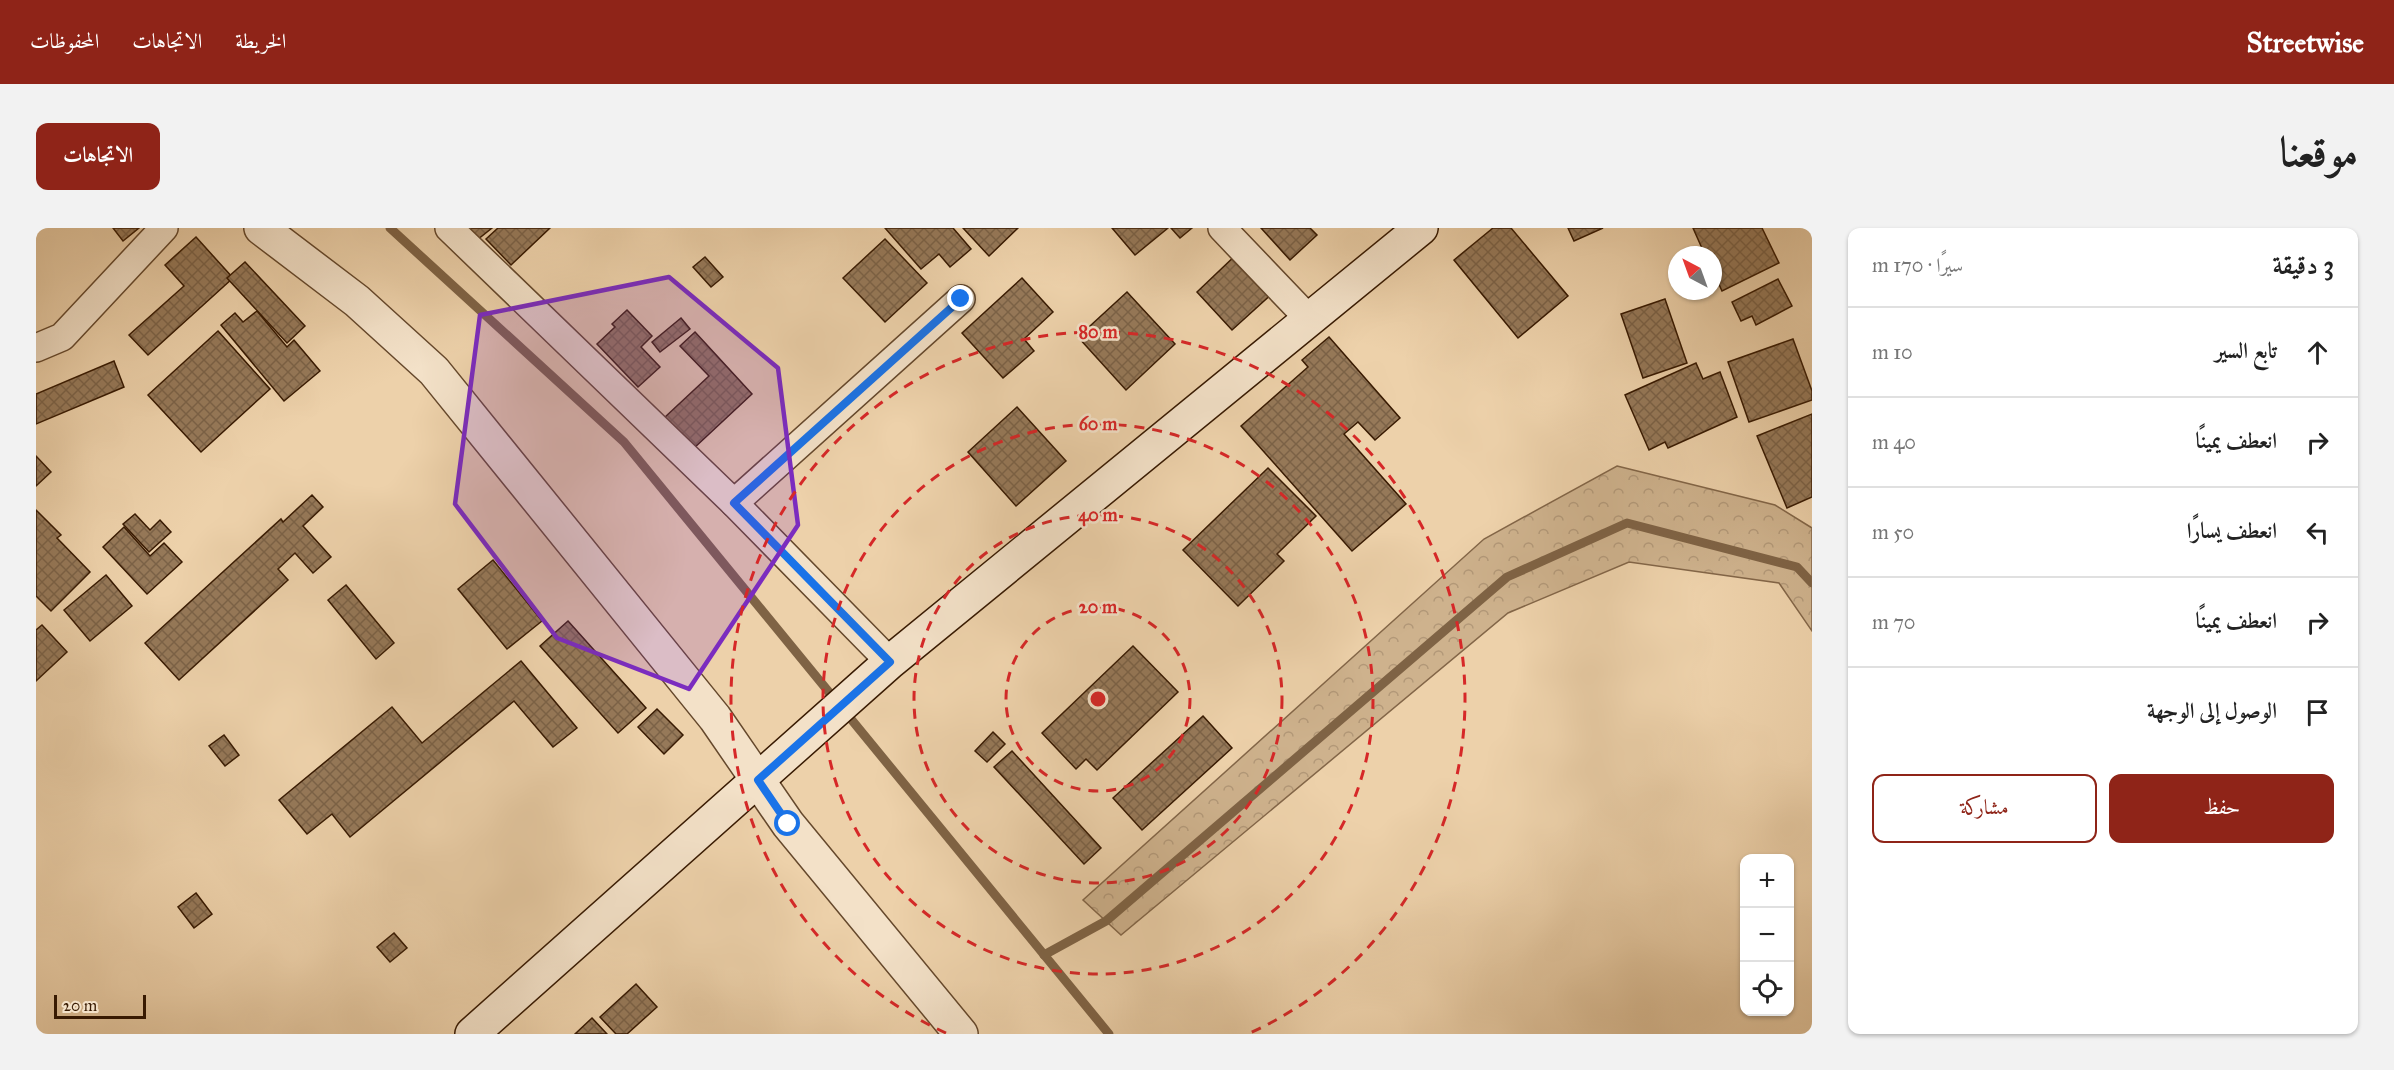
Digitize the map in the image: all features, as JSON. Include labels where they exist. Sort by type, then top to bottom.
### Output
[{"type":"main road","points":[[261,228],[357,301],[434,371],[715,718],[788,824],[961,1034]]},
{"type":"main road","points":[[472,1034],[884,667],[1421,228]]},
{"type":"street","points":[[36,348],[62,337],[165,228]]},
{"type":"street","points":[[449,228],[734,503],[884,667]]},
{"type":"street","points":[[1222,228],[1310,320]]},
{"type":"street","points":[[734,503],[961,299]]},
{"type":"highlighted area","points":[[669,277],[778,368],[798,525],[689,689],[557,638],[455,504],[480,315]]},
{"type":"green space","points":[[1617,466],[1775,505],[1812,528],[1812,631],[1779,583],[1629,562],[1508,613],[1121,935],[1083,900],[1484,539]]},
{"type":"building","points":[[113,228],[139,228],[123,241]]},
{"type":"building","points":[[467,228],[492,228],[477,240]]},
{"type":"building","points":[[498,228],[550,228],[511,265],[486,239]]},
{"type":"building","points":[[885,228],[953,228],[971,249],[950,267],[939,254],[921,269]]},
{"type":"building","points":[[963,228],[1018,228],[989,256]]},
{"type":"building","points":[[1112,228],[1168,228],[1135,255]]},
{"type":"building","points":[[1171,228],[1192,228],[1180,238]]},
{"type":"building","points":[[1261,228],[1310,228],[1317,235],[1290,260]]},
{"type":"building","points":[[1493,228],[1511,228],[1568,296],[1518,338],[1454,260]]},
{"type":"building","points":[[1568,228],[1603,228],[1574,241]]},
{"type":"building","points":[[1693,228],[1762,228],[1779,263],[1722,291],[1722,246],[1701,246]]},
{"type":"building","points":[[196,237],[233,278],[148,355],[129,335],[184,286],[165,265]]},
{"type":"building","points":[[885,239],[927,283],[885,322],[843,278]]},
{"type":"building","points":[[1239,252],[1275,291],[1232,330],[1197,292]]},
{"type":"building","points":[[705,257],[723,277],[711,287],[693,267]]},
{"type":"building","points":[[245,262],[305,326],[287,343],[227,278]]},
{"type":"building","points":[[1022,278],[1053,312],[1024,339],[1034,351],[1003,378],[962,333]]},
{"type":"building","points":[[1778,279],[1792,306],[1756,325],[1752,316],[1741,321],[1732,302]]},
{"type":"building","points":[[1127,292],[1175,344],[1126,390],[1078,337]]},
{"type":"building","points":[[1665,299],[1687,363],[1643,378],[1621,314]]},
{"type":"building","points":[[627,310],[652,336],[641,347],[660,367],[638,387],[597,344],[615,327],[612,324]]},
{"type":"building","points":[[257,311],[287,347],[294,340],[320,371],[284,401],[221,325],[235,313],[243,322]]},
{"type":"building","points":[[681,318],[690,329],[660,352],[652,342]]},
{"type":"building","points":[[218,331],[270,389],[201,452],[148,395]]},
{"type":"building","points":[[695,332],[752,394],[693,449],[664,418],[709,376],[680,346]]},
{"type":"building","points":[[1329,337],[1400,418],[1375,440],[1358,422],[1344,434],[1406,504],[1352,551],[1241,426],[1308,367],[1302,360]]},
{"type":"building","points":[[1793,339],[1812,391],[1812,400],[1749,422],[1728,362]]},
{"type":"building","points":[[114,361],[124,387],[36,424],[36,394]]},
{"type":"building","points":[[1696,363],[1703,379],[1720,372],[1737,417],[1668,448],[1665,442],[1649,450],[1625,395]]},
{"type":"building","points":[[1017,407],[1066,461],[1016,506],[968,452]]},
{"type":"building","points":[[1812,414],[1812,497],[1787,508],[1757,436]]},
{"type":"building","points":[[36,456],[51,472],[36,486]]},
{"type":"building","points":[[1268,468],[1316,516],[1277,554],[1284,561],[1238,606],[1183,550]]},
{"type":"building","points":[[312,495],[323,507],[303,526],[331,557],[313,573],[295,553],[278,569],[288,580],[179,680],[145,643],[281,519],[283,522]]},
{"type":"building","points":[[36,510],[61,535],[57,538],[90,572],[51,611],[36,596]]},
{"type":"building","points":[[135,514],[150,530],[160,520],[171,532],[149,552],[123,524]]},
{"type":"building","points":[[124,527],[150,556],[164,543],[182,562],[147,594],[103,547]]},
{"type":"building","points":[[493,560],[542,621],[507,649],[458,589]]},
{"type":"building","points":[[106,575],[132,606],[90,641],[64,610]]},
{"type":"building","points":[[346,585],[394,643],[376,659],[328,600]]},
{"type":"building","points":[[568,621],[646,708],[618,733],[540,646]]},
{"type":"building","points":[[42,625],[67,652],[36,681],[36,630]]},
{"type":"building","points":[[1133,646],[1178,692],[1097,770],[1086,759],[1076,769],[1042,733]]},
{"type":"building","points":[[521,661],[577,728],[553,747],[514,701],[350,837],[332,814],[307,834],[279,800],[392,707],[422,743]]},
{"type":"building","points":[[657,709],[683,735],[664,754],[638,727]]},
{"type":"building","points":[[1203,716],[1232,748],[1142,830],[1113,798]]},
{"type":"building","points":[[993,732],[1005,744],[987,762],[975,751]]},
{"type":"building","points":[[224,735],[239,755],[225,766],[209,746]]},
{"type":"building","points":[[1012,751],[1101,848],[1084,864],[994,767]]},
{"type":"building","points":[[196,893],[212,914],[194,928],[178,907]]},
{"type":"building","points":[[394,933],[407,948],[390,962],[377,947]]},
{"type":"building","points":[[636,984],[657,1007],[627,1034],[616,1034],[600,1017]]},
{"type":"building","points":[[592,1018],[607,1034],[575,1034]]},
{"type":"waterway","points":[[390,228],[624,442],[1109,1034]]},
{"type":"waterway","points":[[1044,955],[1106,921],[1507,577],[1627,523],[1797,567],[1812,583]]},
{"type":"route","points":[[788,824],[758,780],[783,755],[890,662],[734,503],[961,299]]}]
